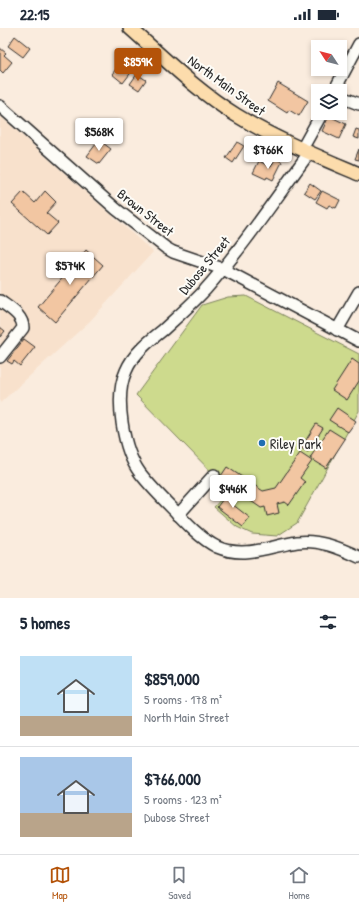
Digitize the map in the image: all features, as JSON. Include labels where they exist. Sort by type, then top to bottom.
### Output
[{"type":"main road","name":"North Main Street","points":[[138,31],[206,93],[235,114],[270,134],[359,174]]},
{"type":"street","points":[[341,84],[359,44]]},
{"type":"street","points":[[347,99],[359,104]]},
{"type":"street","name":"Brown Street","points":[[0,106],[116,209],[157,242],[173,252],[223,269],[359,341]]},
{"type":"street","name":"Dubose Street","points":[[319,120],[306,151],[223,269],[187,309],[134,357],[126,370],[121,391],[121,422],[128,450],[140,473],[178,515],[208,542],[219,548],[235,552],[256,552],[298,542],[318,543],[343,549],[359,557]]},
{"type":"street","points":[[337,330],[359,292]]},
{"type":"street","points":[[0,301],[18,314],[24,328],[0,357]]},
{"type":"street","points":[[178,515],[214,475]]},
{"type":"shaded area","points":[[0,116],[153,252],[90,321],[0,403]]},
{"type":"green space","name":"Riley Park","points":[[246,296],[359,354],[359,411],[297,523],[277,536],[252,534],[237,527],[214,507],[229,490],[136,395],[202,305],[228,297]]},
{"type":"building","points":[[15,36],[30,48],[23,57],[8,46]]},
{"type":"building","points":[[0,48],[6,53],[4,55],[12,62],[3,73],[0,70]]},
{"type":"building","points":[[125,58],[136,66],[123,83],[112,74]]},
{"type":"building","points":[[137,74],[146,80],[139,90],[130,84]]},
{"type":"building","points":[[278,83],[308,101],[299,116],[289,110],[287,113],[268,101]]},
{"type":"building","points":[[327,120],[338,120],[346,124],[339,139],[322,131]]},
{"type":"building","points":[[356,129],[359,130],[359,139],[353,137]]},
{"type":"building","points":[[99,140],[111,149],[99,164],[87,156]]},
{"type":"building","points":[[237,142],[244,146],[233,163],[226,158]]},
{"type":"building","points":[[359,149],[359,160],[355,159]]},
{"type":"building","points":[[275,158],[282,162],[273,180],[267,177],[266,179],[253,173],[259,161],[271,167]]},
{"type":"building","points":[[310,183],[321,191],[315,199],[304,192]]},
{"type":"building","points":[[45,191],[56,202],[46,213],[58,223],[47,235],[12,204],[23,192],[35,203]]},
{"type":"building","points":[[322,191],[340,200],[336,208],[329,205],[327,208],[316,202]]},
{"type":"building","points":[[86,250],[103,265],[55,322],[38,307]]},
{"type":"building","points":[[0,327],[5,331],[0,337]]},
{"type":"building","points":[[24,339],[35,347],[20,366],[14,361],[12,364],[7,361]]},
{"type":"building","points":[[352,359],[359,364],[359,381],[347,400],[332,390]]},
{"type":"building","points":[[337,408],[356,421],[348,432],[329,420]]},
{"type":"building","points":[[316,424],[323,428],[308,452],[301,448]]},
{"type":"building","points":[[329,429],[345,439],[326,468],[310,458]]},
{"type":"building","points":[[300,453],[312,461],[300,478],[305,482],[289,505],[285,502],[277,504],[279,513],[267,516],[265,507],[261,508],[219,479],[227,467],[263,491],[276,488]]},
{"type":"building","points":[[229,491],[238,497],[232,504],[250,518],[243,527],[217,507]]},
{"type":"place","name":"Riley Park","points":[[262,443]]}]
